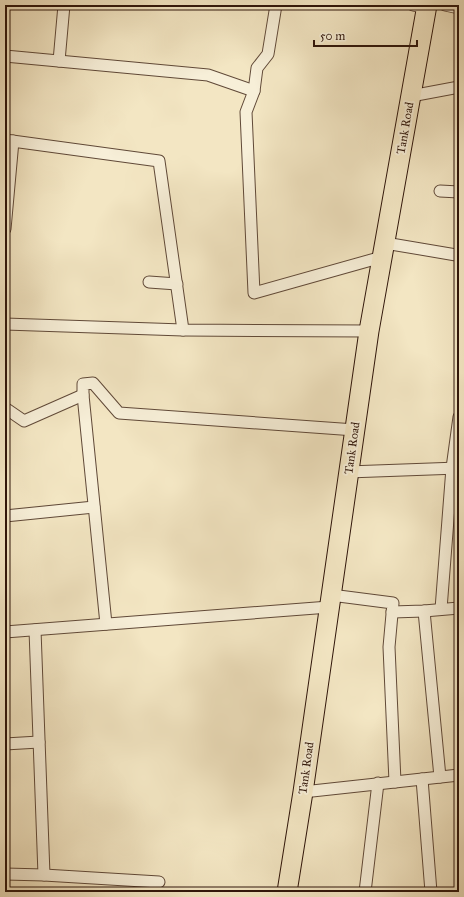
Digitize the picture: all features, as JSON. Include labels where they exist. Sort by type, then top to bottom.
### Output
[{"type":"highway","name":"Tank Road","points":[[287,892],[303,792],[369,331],[428,6]]},
{"type":"street","points":[[59,61],[64,5]]},
{"type":"street","points":[[276,5],[268,54],[257,68],[254,91],[246,112],[254,293],[384,250],[456,255]]},
{"type":"street","points":[[428,6],[459,8]]},
{"type":"street","points":[[5,56],[208,76],[254,91]]},
{"type":"street","points":[[411,96],[459,88]]},
{"type":"street","points":[[5,229],[9,140],[159,161],[183,330]]},
{"type":"street","points":[[440,191],[459,192]]},
{"type":"street","points":[[149,282],[177,284]]},
{"type":"street","points":[[5,324],[183,330],[369,331]]},
{"type":"street","points":[[106,624],[83,384],[94,383],[119,413],[355,430]]},
{"type":"street","points":[[5,410],[8,410],[24,421],[83,395]]},
{"type":"street","points":[[441,609],[456,468],[459,417]]},
{"type":"street","points":[[348,472],[456,468]]},
{"type":"street","points":[[5,516],[94,507]]},
{"type":"street","points":[[5,632],[106,624],[330,601],[393,603],[389,647],[395,782]]},
{"type":"street","points":[[392,612],[459,608]]},
{"type":"street","points":[[424,611],[440,777]]},
{"type":"street","points":[[35,630],[44,874]]},
{"type":"street","points":[[5,744],[39,742]]},
{"type":"street","points":[[303,792],[459,775]]},
{"type":"street","points":[[422,779],[431,892]]},
{"type":"street","points":[[365,892],[378,784]]},
{"type":"street","points":[[5,874],[44,874],[159,882]]}]
